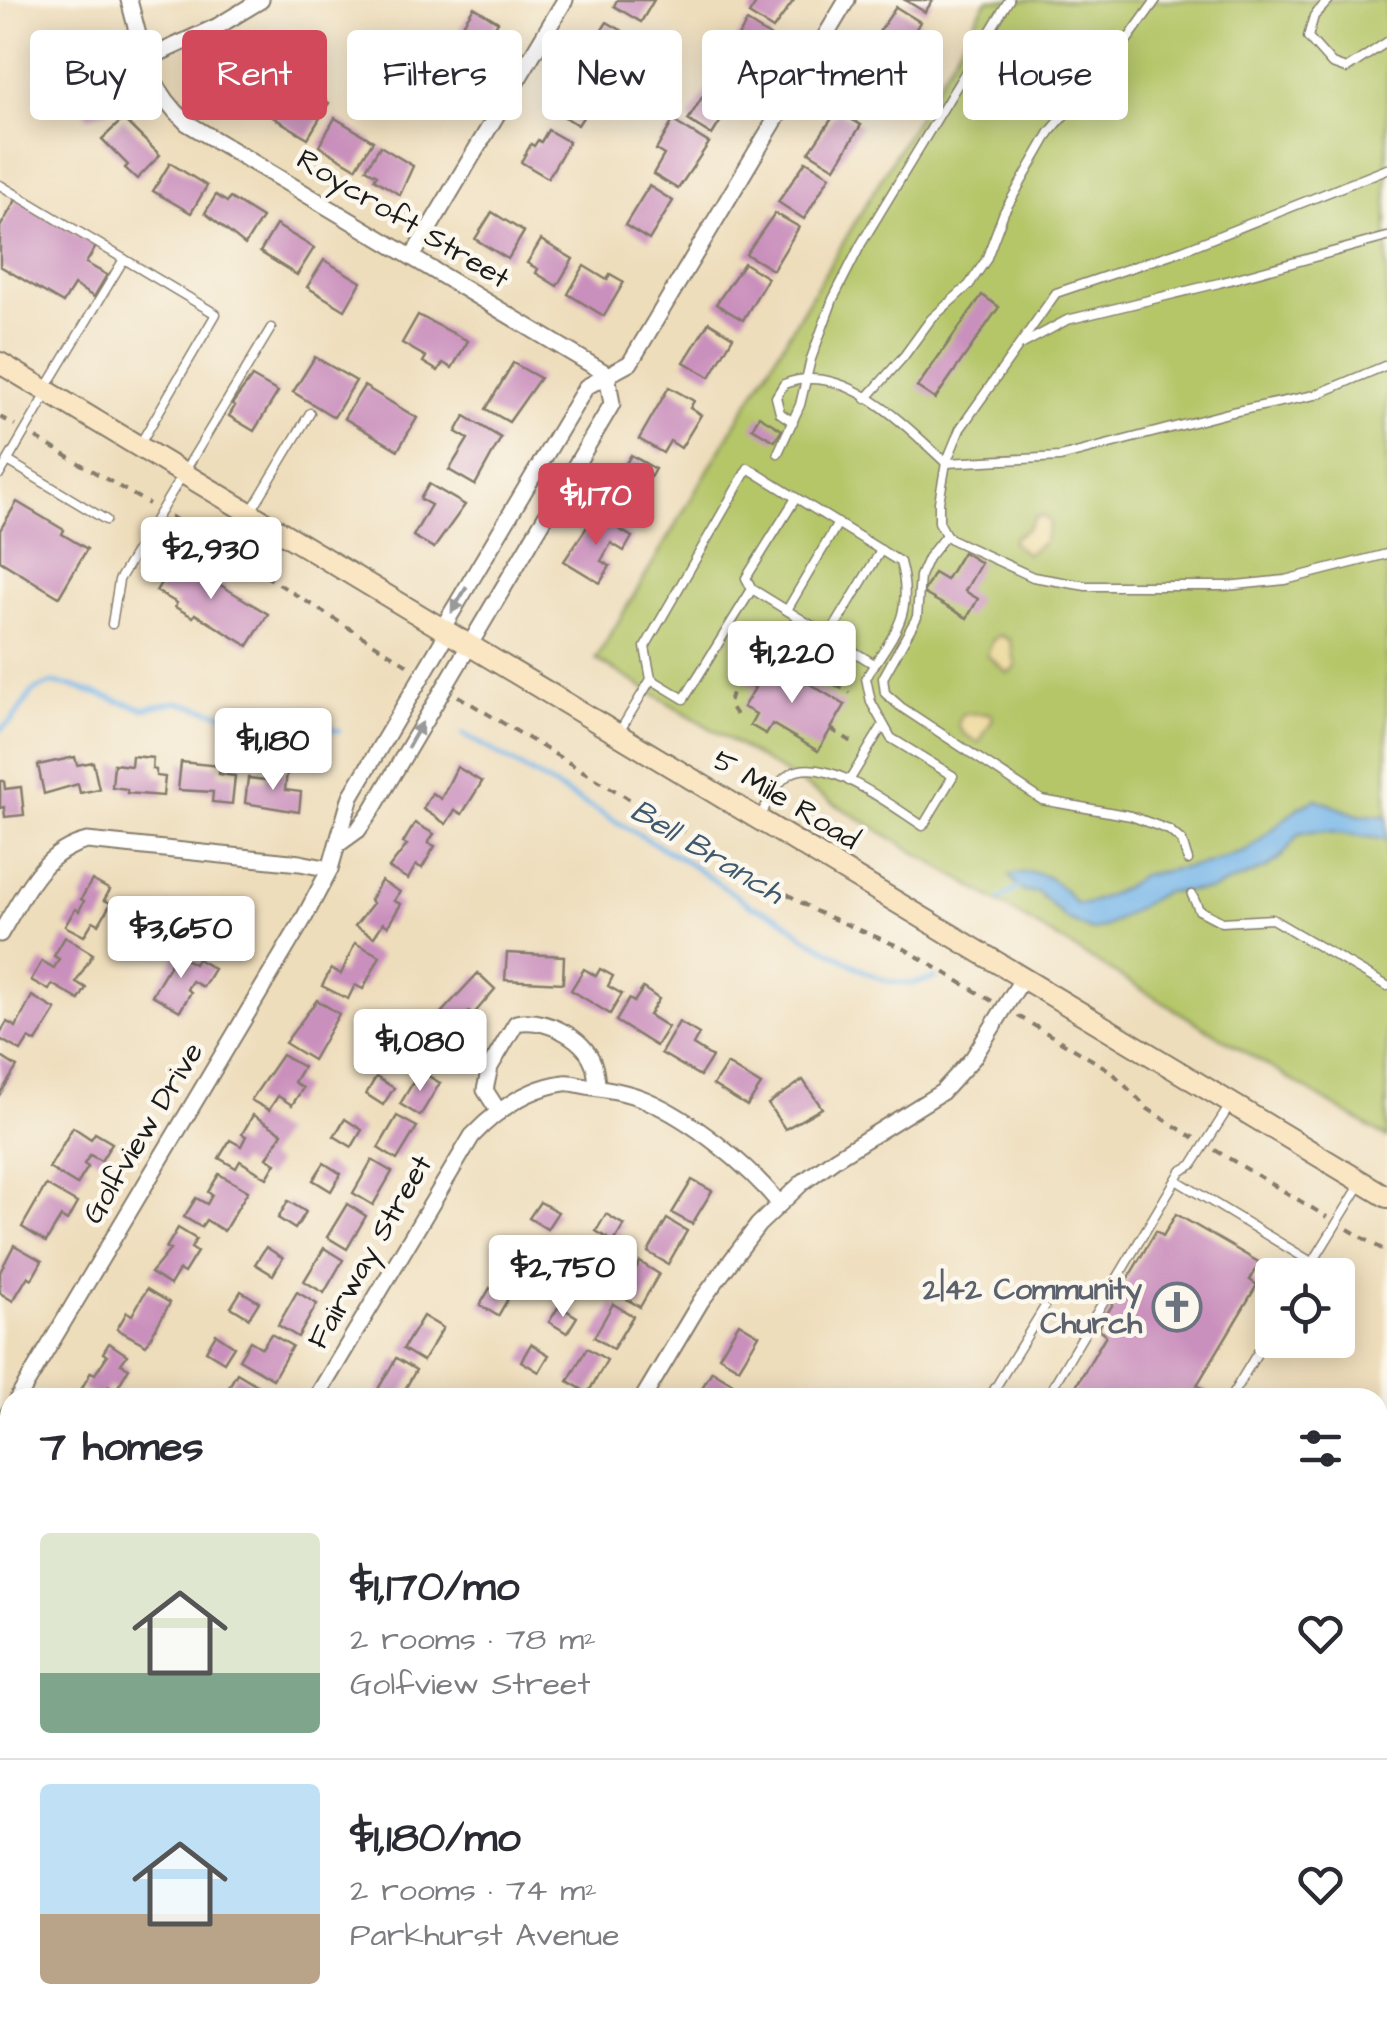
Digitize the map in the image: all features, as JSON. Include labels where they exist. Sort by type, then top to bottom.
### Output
[{"type":"main road","name":"5 Mile Road","points":[[2,369],[139,446],[1387,1197]]},
{"type":"street","name":"Roycroft Street","points":[[129,0],[136,30]]},
{"type":"street","points":[[162,52],[218,26],[260,0]]},
{"type":"street","points":[[412,257],[565,0]]},
{"type":"street","name":"Golfview Drive","points":[[24,1388],[330,869],[351,796],[586,387],[630,363],[847,0]]},
{"type":"street","name":"Roycroft Street","points":[[162,97],[188,123],[606,374]]},
{"type":"street","name":"Golfview Drive","points":[[340,843],[358,830],[372,810],[612,404],[606,374]]},
{"type":"street","points":[[0,934],[19,900],[58,852],[87,841],[330,869]]},
{"type":"street","points":[[0,893],[19,900]]},
{"type":"street","points":[[649,1388],[720,1272],[779,1203],[836,1158],[942,1092],[973,1058],[1023,978]]},
{"type":"street","points":[[499,1112],[485,1090],[490,1067],[516,1023],[540,1023],[577,1042],[592,1059],[598,1088]]},
{"type":"street","name":"Fairway Street","points":[[322,1388],[472,1136],[499,1112],[531,1092],[567,1082],[629,1094],[668,1112],[763,1184],[779,1203]]},
{"type":"lane","points":[[778,453],[833,298],[861,244],[1009,0]]},
{"type":"lane","points":[[866,398],[904,356],[930,319],[969,286],[986,260],[1004,212],[1050,132],[1128,40],[1156,0]]},
{"type":"lane","points":[[1329,0],[1314,16],[1308,37],[1332,64],[1346,69],[1387,42]]},
{"type":"lane","points":[[1387,169],[1183,250],[1056,293],[960,429],[946,463],[939,502],[939,522],[946,535],[1033,577],[1086,586],[1285,580],[1387,554]]},
{"type":"lane","points":[[0,184],[216,314],[139,446]]},
{"type":"lane","points":[[1019,347],[1067,320],[1387,237]]},
{"type":"lane","points":[[0,474],[124,258]]},
{"type":"lane","points":[[112,624],[119,580],[272,328]]},
{"type":"lane","points":[[792,422],[780,413],[776,397],[784,384],[816,377],[847,386],[866,398],[946,463],[1060,457],[1314,395],[1387,365]]},
{"type":"lane","points":[[250,513],[310,414]]},
{"type":"lane","points":[[8,460],[106,520]]},
{"type":"lane","points":[[618,734],[651,679],[646,647],[748,468],[900,562],[906,583],[904,614],[866,678],[872,702],[891,738],[954,776],[923,826],[850,781],[818,769],[794,771],[781,781],[759,818]]},
{"type":"lane","points":[[796,498],[746,578],[752,589],[874,664]]},
{"type":"lane","points":[[786,610],[838,523]]},
{"type":"lane","points":[[946,535],[920,576],[917,617],[883,678],[886,693],[900,708],[1042,800],[1131,816],[1169,830],[1182,842],[1188,860]]},
{"type":"lane","points":[[829,636],[881,550]]},
{"type":"lane","points":[[651,679],[684,699],[752,589]]},
{"type":"lane","points":[[850,781],[884,724]]},
{"type":"lane","points":[[1192,895],[1199,910],[1222,922],[1272,920],[1387,986]]},
{"type":"lane","points":[[1052,1388],[1181,1171],[1192,1166],[1231,1104]]},
{"type":"lane","points":[[1176,1180],[1305,1258]]},
{"type":"lane","points":[[1316,1258],[1362,1182]]},
{"type":"lane","points":[[996,1388],[1044,1308]]},
{"type":"lane","points":[[1236,1388],[1255,1357]]},
{"type":"path","points":[[0,416],[162,511],[413,670]]},
{"type":"path","points":[[790,672],[804,647]]},
{"type":"path","points":[[736,714],[728,704],[742,674],[758,652],[772,648],[850,693]]},
{"type":"path","points":[[729,666],[749,678]]},
{"type":"path","points":[[451,692],[817,912],[905,949],[988,998]]},
{"type":"path","points":[[832,728],[868,751]]},
{"type":"green space","points":[[987,0],[1387,0],[1387,1138],[596,659],[916,120],[943,120],[943,74],[963,40],[963,120],[1128,120],[1128,30],[969,30]]},
{"type":"sand","points":[[1042,516],[1050,522],[1044,542],[1027,554],[1012,543],[1014,537],[1028,528],[1035,517]]},
{"type":"sand","points":[[999,635],[1010,640],[1016,667],[1008,673],[987,655]]},
{"type":"sand","points":[[990,713],[993,718],[979,743],[958,725],[962,714]]},
{"type":"water","points":[[1316,799],[1358,815],[1387,816],[1387,839],[1331,832],[1299,834],[1282,856],[1265,869],[1211,890],[1164,892],[1105,927],[1091,931],[1065,918],[1038,892],[1024,892],[1009,876],[1039,874],[1063,888],[1076,904],[1087,904],[1124,888],[1142,875],[1206,864],[1247,851],[1300,806]]},
{"type":"building","points":[[617,0],[654,0],[641,22],[614,6]]},
{"type":"building","points":[[758,0],[794,0],[773,29],[749,14]]},
{"type":"building","points":[[905,0],[933,0],[925,12]]},
{"type":"building","points":[[474,7],[498,22],[493,30],[459,30]]},
{"type":"building","points":[[896,7],[920,22],[915,30],[880,30]]},
{"type":"building","points":[[607,22],[621,30],[602,30]]},
{"type":"building","points":[[747,22],[760,30],[742,30]]},
{"type":"building","points":[[702,97],[702,120],[721,120],[712,135],[688,120]]},
{"type":"building","points":[[335,118],[373,141],[356,168],[319,146]]},
{"type":"building","points":[[124,120],[160,155],[137,179],[102,139]]},
{"type":"building","points":[[278,120],[319,120],[308,138]]},
{"type":"building","points":[[831,120],[852,120],[861,125],[835,168],[809,152]]},
{"type":"building","points":[[673,121],[709,143],[678,189],[653,174],[664,155],[656,150]]},
{"type":"building","points":[[548,130],[569,142],[548,178],[521,162],[531,144],[541,142]]},
{"type":"building","points":[[380,146],[413,166],[400,195],[374,179],[377,175],[366,169]]},
{"type":"building","points":[[806,161],[830,176],[804,219],[778,202]]},
{"type":"building","points":[[170,163],[207,186],[191,213],[153,191]]},
{"type":"building","points":[[649,186],[673,201],[649,240],[625,225]]},
{"type":"building","points":[[216,195],[227,202],[230,198],[262,218],[245,245],[205,213]]},
{"type":"building","points":[[17,198],[97,245],[86,263],[107,275],[94,297],[74,285],[63,303],[0,266],[0,227]]},
{"type":"building","points":[[492,212],[524,232],[508,259],[475,239]]},
{"type":"building","points":[[775,213],[799,227],[773,270],[746,254]]},
{"type":"building","points":[[276,225],[314,248],[297,275],[260,252]]},
{"type":"building","points":[[541,240],[573,259],[557,286],[527,263]]},
{"type":"building","points":[[324,260],[361,282],[345,310],[307,287]]},
{"type":"building","points":[[744,263],[768,278],[743,320],[716,304]]},
{"type":"building","points":[[584,266],[607,280],[610,274],[624,282],[604,316],[568,294]]},
{"type":"building","points":[[982,295],[999,307],[935,399],[917,387]]},
{"type":"building","points":[[418,315],[468,341],[452,368],[443,363],[438,371],[423,362],[426,357],[402,343]]},
{"type":"building","points":[[709,322],[733,337],[710,377],[684,362]]},
{"type":"building","points":[[315,357],[356,381],[334,417],[293,392]]},
{"type":"building","points":[[513,363],[540,378],[509,422],[486,409]]},
{"type":"building","points":[[252,377],[278,392],[254,431],[229,416],[235,406],[232,404]]},
{"type":"building","points":[[364,386],[417,418],[398,450],[344,418]]},
{"type":"building","points":[[669,387],[694,401],[690,408],[701,415],[681,448],[670,441],[663,453],[639,439]]},
{"type":"building","points":[[465,416],[501,438],[475,485],[449,470],[468,439],[456,432]]},
{"type":"building","points":[[759,416],[782,430],[775,441],[752,428]]},
{"type":"building","points":[[631,455],[655,469],[627,516],[603,501]]},
{"type":"building","points":[[429,484],[465,505],[434,548],[413,536],[431,505],[420,499]]},
{"type":"building","points":[[17,502],[87,549],[59,597],[0,561],[0,530]]},
{"type":"building","points":[[595,515],[632,537],[624,551],[611,543],[601,561],[610,566],[600,583],[564,561]]},
{"type":"building","points":[[963,552],[981,563],[965,591],[978,599],[967,618],[923,593],[934,573],[946,580]]},
{"type":"building","points":[[176,558],[268,614],[248,646],[195,614],[193,617],[175,607],[177,603],[156,591]]},
{"type":"building","points":[[771,661],[845,705],[818,751],[772,724],[766,734],[750,725],[756,714],[743,707],[755,688],[747,683],[752,674],[760,678]]},
{"type":"building","points":[[132,756],[153,758],[156,776],[165,777],[163,796],[127,793],[127,789],[112,787],[114,764],[131,766]]},
{"type":"building","points":[[75,757],[77,765],[93,762],[99,789],[80,793],[78,784],[44,794],[38,765]]},
{"type":"building","points":[[181,762],[220,766],[219,774],[235,776],[232,804],[212,802],[213,792],[178,790]]},
{"type":"building","points":[[457,767],[482,782],[462,814],[455,810],[446,824],[423,809],[432,793],[441,799]]},
{"type":"building","points":[[267,771],[287,773],[285,790],[301,792],[299,812],[245,803],[248,778],[266,780]]},
{"type":"building","points":[[0,781],[4,781],[5,789],[21,787],[24,815],[5,817],[4,807],[0,808]]},
{"type":"building","points":[[415,823],[434,834],[428,843],[435,846],[422,868],[416,865],[408,879],[389,868],[407,845],[403,843]]},
{"type":"building","points":[[92,880],[110,890],[104,900],[111,903],[99,924],[93,921],[84,936],[65,926],[75,909],[79,911]]},
{"type":"building","points":[[381,881],[400,892],[394,901],[401,904],[388,926],[383,923],[374,937],[355,926],[373,903],[370,900]]},
{"type":"building","points":[[65,937],[93,954],[76,982],[86,988],[79,1000],[52,984],[49,990],[31,980],[42,961],[54,968],[59,959],[54,956]]},
{"type":"building","points":[[355,943],[380,956],[363,989],[355,985],[348,999],[322,986],[331,969],[341,974]]},
{"type":"building","points":[[507,953],[564,956],[563,983],[505,980]]},
{"type":"building","points":[[176,954],[194,964],[197,959],[214,969],[203,987],[192,981],[187,989],[191,992],[180,1011],[152,995]]},
{"type":"building","points":[[584,969],[596,976],[600,969],[613,976],[608,986],[622,994],[610,1014],[571,990]]},
{"type":"building","points":[[478,973],[495,989],[472,1016],[469,1012],[457,1025],[442,1012]]},
{"type":"building","points":[[643,988],[659,999],[649,1015],[668,1027],[656,1046],[616,1021],[629,999],[634,1002]]},
{"type":"building","points":[[32,996],[56,1010],[36,1042],[29,1038],[21,1051],[0,1039],[0,1033],[7,1022],[16,1027]]},
{"type":"building","points":[[317,1000],[339,1014],[313,1060],[285,1043]]},
{"type":"building","points":[[679,1022],[699,1034],[693,1045],[712,1057],[700,1076],[661,1053]]},
{"type":"building","points":[[391,1028],[408,1039],[398,1056],[380,1045]]},
{"type":"building","points":[[282,1055],[303,1067],[294,1082],[303,1088],[292,1105],[278,1096],[269,1110],[251,1100]]},
{"type":"building","points":[[0,1056],[17,1067],[0,1094]]},
{"type":"building","points":[[727,1064],[761,1085],[747,1106],[713,1085]]},
{"type":"building","points":[[420,1071],[440,1083],[420,1116],[400,1104]]},
{"type":"building","points":[[376,1077],[394,1088],[383,1105],[366,1094]]},
{"type":"building","points":[[803,1080],[822,1108],[785,1129],[768,1104]]},
{"type":"building","points":[[253,1115],[282,1133],[267,1158],[276,1163],[267,1178],[240,1161],[236,1168],[219,1158],[230,1140],[241,1146],[246,1136],[242,1134]]},
{"type":"building","points":[[397,1116],[417,1127],[397,1160],[378,1148]]},
{"type":"building","points":[[345,1119],[362,1130],[352,1147],[334,1136]]},
{"type":"building","points":[[73,1127],[91,1139],[95,1133],[112,1143],[101,1161],[90,1155],[77,1185],[49,1168]]},
{"type":"building","points":[[372,1160],[392,1172],[373,1205],[353,1193]]},
{"type":"building","points":[[324,1163],[341,1174],[331,1191],[313,1180]]},
{"type":"building","points":[[219,1174],[248,1191],[224,1231],[206,1220],[201,1227],[184,1217],[196,1198],[207,1204],[212,1195],[208,1192]]},
{"type":"building","points":[[692,1180],[712,1191],[692,1224],[672,1213]]},
{"type":"building","points":[[46,1185],[77,1203],[67,1221],[61,1217],[46,1242],[22,1227]]},
{"type":"building","points":[[288,1201],[306,1212],[295,1229],[278,1218]]},
{"type":"building","points":[[540,1202],[558,1212],[547,1229],[529,1218]]},
{"type":"building","points":[[347,1204],[366,1216],[347,1249],[327,1237]]},
{"type":"building","points":[[606,1214],[624,1225],[614,1242],[596,1231]]},
{"type":"building","name":"2|42 Community Church","points":[[1176,1214],[1255,1260],[1250,1280],[1255,1288],[1197,1385],[1202,1388],[1075,1388],[1106,1335],[1098,1329],[1156,1231],[1163,1236]]},
{"type":"building","points":[[667,1219],[687,1231],[668,1264],[648,1252]]},
{"type":"building","points":[[178,1228],[196,1239],[191,1248],[197,1252],[184,1273],[179,1270],[170,1285],[151,1273],[170,1250],[166,1248]]},
{"type":"building","points":[[14,1245],[42,1261],[13,1301],[0,1293],[0,1272]]},
{"type":"building","points":[[515,1246],[533,1257],[522,1273],[504,1262]]},
{"type":"building","points":[[266,1247],[283,1258],[273,1275],[255,1264]]},
{"type":"building","points":[[324,1248],[343,1260],[324,1293],[304,1281]]},
{"type":"building","points":[[640,1262],[659,1274],[640,1307],[620,1295]]},
{"type":"building","points":[[589,1263],[607,1273],[596,1290],[579,1279]]},
{"type":"building","points":[[490,1288],[508,1299],[498,1316],[480,1305]]},
{"type":"building","points":[[147,1289],[170,1303],[146,1345],[117,1329],[127,1312],[132,1315]]},
{"type":"building","points":[[241,1291],[259,1302],[249,1318],[231,1307]]},
{"type":"building","points":[[297,1292],[317,1304],[298,1337],[278,1325]]},
{"type":"building","points":[[613,1304],[633,1316],[613,1349],[594,1337]]},
{"type":"building","points":[[559,1306],[577,1317],[567,1333],[549,1322]]},
{"type":"building","points":[[423,1316],[443,1328],[423,1361],[403,1349]]},
{"type":"building","points":[[739,1323],[759,1335],[739,1368],[719,1356]]},
{"type":"building","points":[[216,1334],[234,1346],[224,1362],[206,1351]]},
{"type":"building","points":[[271,1334],[292,1346],[273,1379],[239,1359],[250,1341],[262,1348]]},
{"type":"building","points":[[109,1343],[127,1355],[121,1364],[129,1368],[117,1388],[82,1388],[107,1356],[103,1353]]},
{"type":"building","points":[[531,1344],[549,1355],[539,1372],[521,1361]]},
{"type":"building","points":[[587,1348],[607,1360],[591,1388],[580,1388],[568,1381]]},
{"type":"building","points":[[396,1358],[416,1370],[406,1388],[379,1388]]},
{"type":"building","points":[[712,1371],[732,1383],[729,1388],[702,1388]]},
{"type":"building","points":[[237,1373],[262,1388],[228,1388]]},
{"type":"waterway","name":"Bell Branch","points":[[0,730],[12,721],[33,691],[52,683],[144,709],[177,702],[259,723],[339,731]]},
{"type":"waterway","name":"Bell Branch","points":[[463,734],[685,861],[750,905],[778,916],[866,972],[887,981],[911,984],[936,978]]},
{"type":"waterway","name":"Bell Branch","points":[[1000,900],[1022,885]]},
{"type":"place","name":"2|42 Community Church","points":[[1177,1307]]}]
